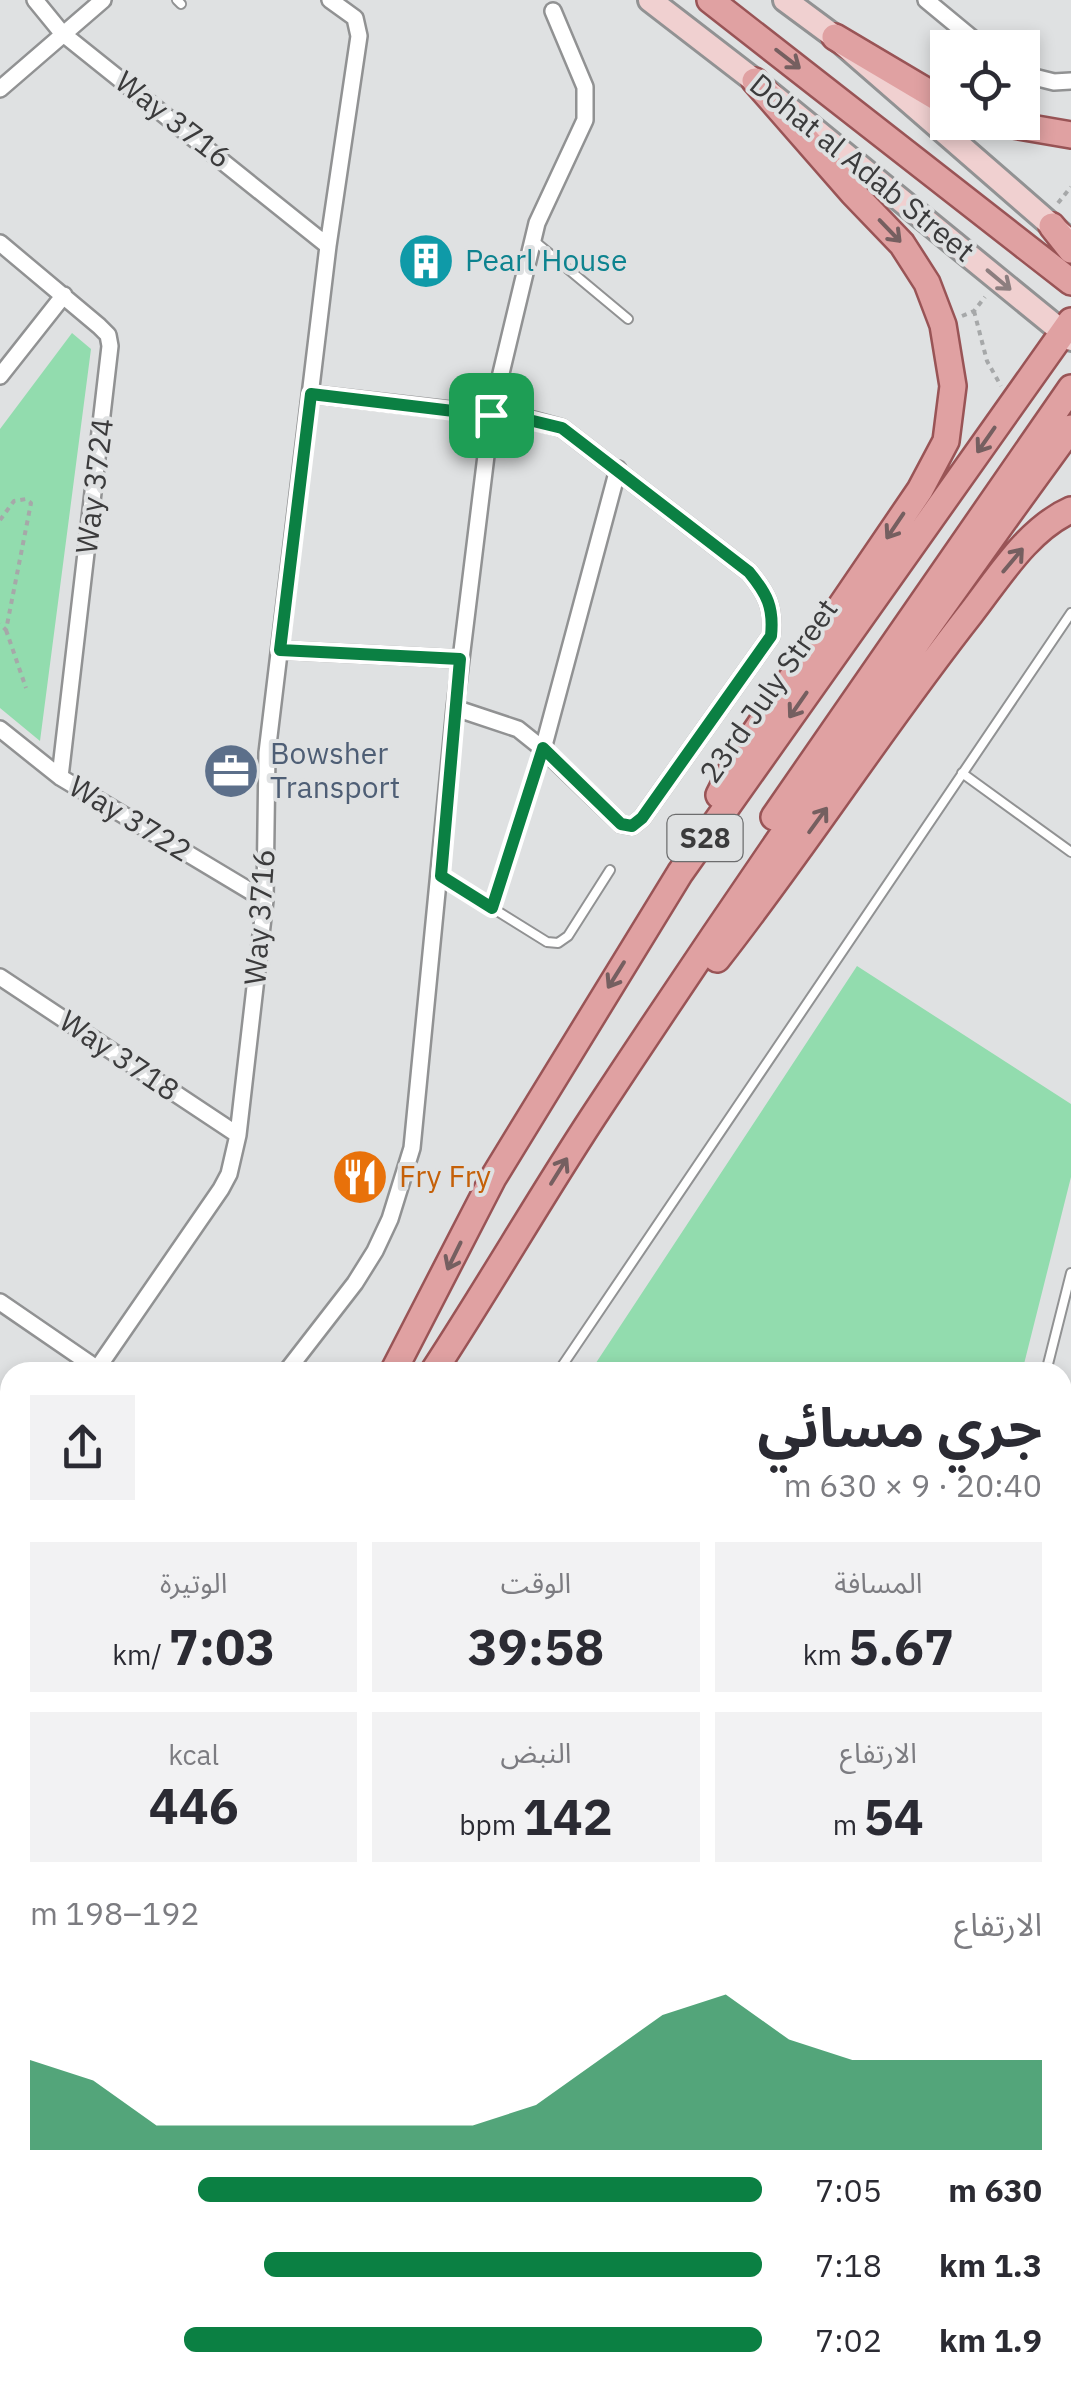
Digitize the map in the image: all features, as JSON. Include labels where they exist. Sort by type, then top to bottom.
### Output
[{"type":"main road","name":"Dohat al Adab Street","points":[[650,0],[1069,336]]},
{"type":"main road","points":[[710,0],[1071,282]]},
{"type":"main road","points":[[785,0],[835,36],[930,93]]},
{"type":"main road","points":[[835,36],[1065,240]]},
{"type":"main road","points":[[680,873],[738,757],[920,490],[946,440],[953,386],[943,325],[927,283],[902,244],[755,81]]},
{"type":"main road","points":[[1040,130],[1071,135]]},
{"type":"main road","name":"23rd July Street","points":[[398,1362],[493,1178],[680,873],[1020,393],[1069,336]]},
{"type":"main road","points":[[590,1121],[708,921],[804,771],[1071,388]]},
{"type":"main road","name":"S28","points":[[439,1362],[590,1121],[816,787],[1071,428]]},
{"type":"main road","points":[[590,1121],[734,938],[944,647],[1016,555],[1043,526],[1070,511]]},
{"type":"street","name":"Way 3716","points":[[35,0],[62,33],[328,246]]},
{"type":"street","points":[[0,89],[103,0]]},
{"type":"street","name":"Way 3716","points":[[105,1362],[221,1189],[229,1174],[238,1136],[265,900],[267,753],[328,246],[360,30],[351,13],[330,0]]},
{"type":"street","points":[[926,0],[962,30]]},
{"type":"street","points":[[294,1362],[355,1283],[390,1219],[412,1148],[460,659],[491,415],[532,239],[585,120],[584,87],[553,11]]},
{"type":"street","points":[[1040,78],[1071,81]]},
{"type":"street","name":"Way 3724","points":[[0,243],[108,336],[110,356],[60,777]]},
{"type":"street","points":[[0,376],[64,296]]},
{"type":"street","points":[[311,394],[546,422],[562,428],[749,572],[767,594],[774,612],[771,636],[642,818],[632,826],[621,824],[518,729],[455,708]]},
{"type":"street","points":[[543,748],[618,470]]},
{"type":"street","points":[[280,650],[460,659]]},
{"type":"street","name":"Way 3722","points":[[0,729],[60,777],[265,900]]},
{"type":"street","name":"Way 3718","points":[[0,978],[238,1136]]},
{"type":"street","points":[[0,1302],[86,1362]]},
{"type":"lane","points":[[532,239],[628,319]]},
{"type":"lane","points":[[565,1362],[1071,613]]},
{"type":"lane","points":[[492,908],[543,748]]},
{"type":"lane","points":[[962,774],[1071,852]]},
{"type":"lane","points":[[441,876],[548,942],[558,943],[568,936],[610,870]]},
{"type":"lane","points":[[1049,1362],[1071,1273]]},
{"type":"path","points":[[0,520],[14,501],[26,499],[32,504],[6,630]]},
{"type":"path","points":[[0,624],[6,630],[26,688]]},
{"type":"green space","points":[[72,333],[91,349],[40,741],[0,708],[0,429]]},
{"type":"green space","points":[[857,966],[1071,1104],[1071,1177],[1025,1362],[597,1362]]},
{"type":"place","name":"Pearl House","points":[[426,261]]},
{"type":"place","name":"Bowsher Transport","points":[[231,771]]},
{"type":"place","name":"Fry Fry","points":[[360,1177]]},
{"type":"route","points":[[311,394],[491,415],[546,422],[577,436],[749,572],[767,594],[774,612],[771,636],[642,818],[632,826],[621,824],[543,748],[492,908],[441,876],[460,659],[280,650],[311,394]]}]
